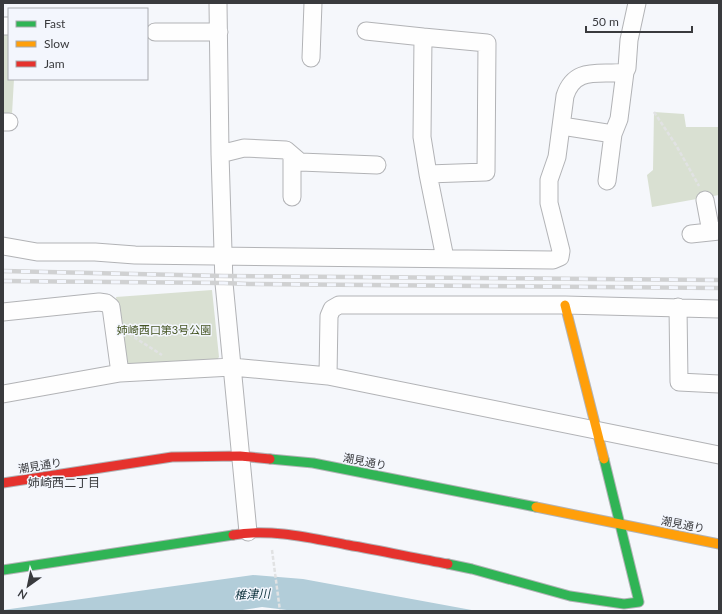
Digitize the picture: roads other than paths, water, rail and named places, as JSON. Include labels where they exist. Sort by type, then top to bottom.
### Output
[{"type":"street","points":[[218,3],[223,256],[248,532]]},
{"type":"street","points":[[311,58],[313,3]]},
{"type":"street","points":[[607,182],[613,134],[619,119],[625,72],[627,68],[629,40],[637,3]]},
{"type":"street","points":[[375,28],[423,37],[487,43],[486,172],[428,174]]},
{"type":"street","points":[[155,32],[219,32]]},
{"type":"street","points":[[423,37],[422,137],[428,174],[446,258]]},
{"type":"street","points":[[3,246],[37,252],[553,260],[560,257],[561,251],[549,203],[549,180],[557,156],[565,96],[568,86],[579,76],[596,73],[625,72]]},
{"type":"street","points":[[562,126],[613,134]]},
{"type":"street","points":[[220,154],[244,148],[286,150],[300,162],[377,165]]},
{"type":"street","points":[[292,156],[292,197]]},
{"type":"street","points":[[690,234],[715,232],[705,200]]},
{"type":"street","points":[[3,312],[99,302],[106,303],[111,307],[120,373]]},
{"type":"street","points":[[328,376],[329,316],[332,309],[339,305],[565,305],[719,309]]},
{"type":"street","points":[[3,570],[248,532],[272,533],[318,539],[472,569],[570,596],[624,604],[639,602],[565,305]]},
{"type":"street","points":[[678,307],[679,382],[719,384]]},
{"type":"street","points":[[3,394],[120,373],[232,367],[328,376],[719,454]]},
{"type":"street","name":"潮見通り","points":[[3,483],[172,457],[240,456],[313,463],[719,544]]},
{"type":"water","name":"椎津川","points":[[253,575],[303,579],[477,611],[295,611],[262,607],[236,611],[3,611],[3,610]]},
{"type":"railway","points":[[3,271],[224,276],[719,280]]},
{"type":"railway","points":[[3,281],[719,288]]},
{"type":"district","name":"姉崎西二丁目","points":[[64,482]]},
{"type":"park label","name":"姉崎西口第3号公園","points":[[164,329]]}]
